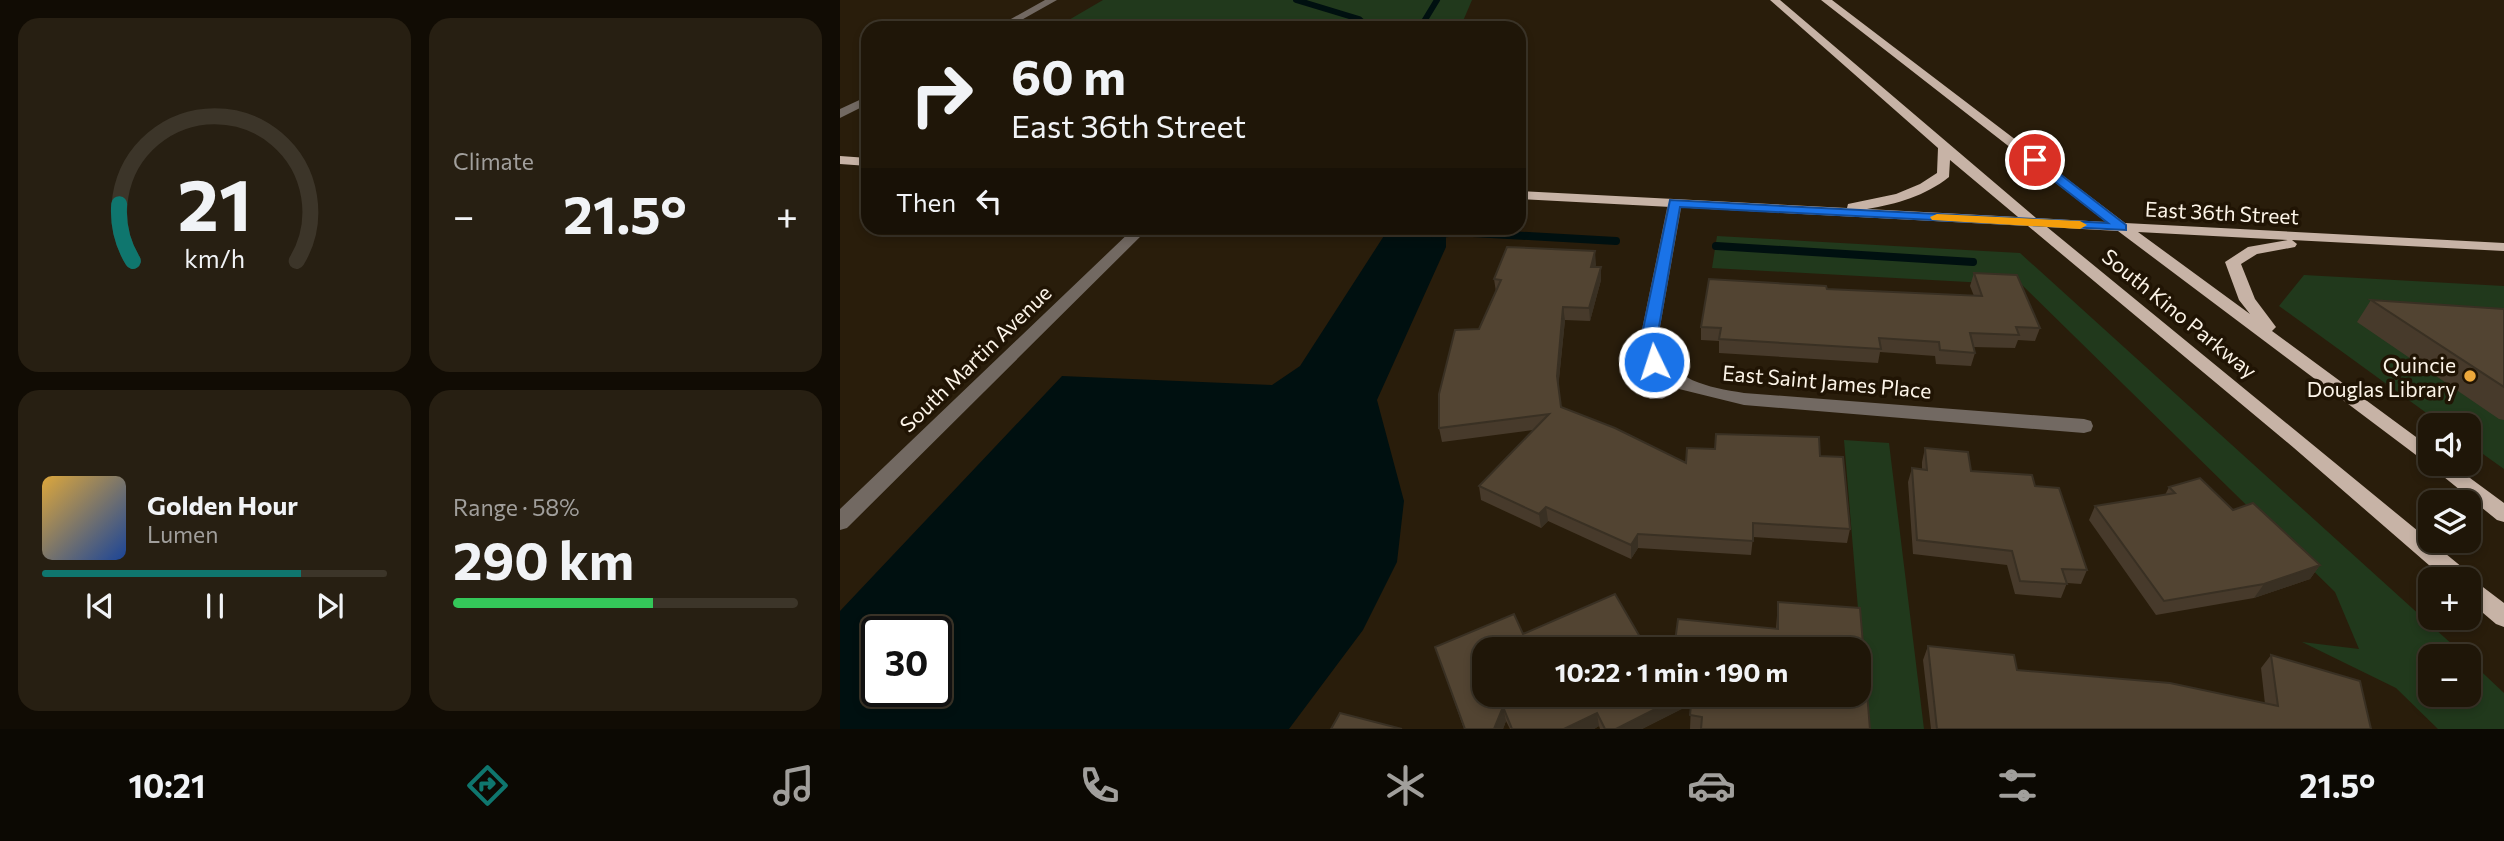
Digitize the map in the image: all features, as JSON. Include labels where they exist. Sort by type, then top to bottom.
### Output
[{"type":"main road","name":"South Kino Parkway","points":[[1775,0],[2032,223],[2301,443],[2446,567]]},
{"type":"main road","name":"South Kino Parkway","points":[[1826,0],[2122,228],[2418,448]]},
{"type":"main road","points":[[1812,211],[1859,206],[1913,192],[1937,181],[1944,174],[1944,147]]},
{"type":"main road","points":[[840,160],[861,162]]},
{"type":"main road","name":"East 36th Street","points":[[1526,195],[2504,247]]},
{"type":"main road","points":[[2283,346],[2247,300],[2232,262],[2256,249],[2350,240]]},
{"type":"main road","points":[[2454,476],[2504,514]]},
{"type":"main road","points":[[2481,597],[2504,617]]},
{"type":"street","points":[[1013,21],[1052,0]]},
{"type":"street","points":[[840,114],[861,103]]},
{"type":"street","name":"East Saint James Place","points":[[1675,203],[1648,344],[1654,362],[1667,376],[1678,382],[1715,395],[1744,399],[2084,426]]},
{"type":"street","name":"South Martin Avenue","points":[[840,522],[1135,235]]},
{"type":"street","points":[[1656,395],[1678,382]]},
{"type":"green space","points":[[1103,0],[1472,0],[1463,21],[1067,21]]},
{"type":"green space","points":[[1717,236],[2020,253],[2418,613],[2418,630],[2436,630],[2452,644],[2418,644],[2418,707],[2481,707],[2481,671],[2504,693],[2504,729],[2438,729],[2396,688],[2302,642],[2359,649],[2335,592],[2022,285],[1712,268]]},
{"type":"green space","points":[[2304,275],[2504,286],[2504,469],[2481,453],[2481,413],[2426,413],[2279,306]]},
{"type":"green space","points":[[1844,440],[1889,443],[1924,729],[1868,729],[1866,707],[1871,707],[1871,637],[1860,637]]},
{"type":"shaded area","points":[[1384,235],[1446,235],[1446,247],[1377,400],[1404,501],[1397,562],[1363,630],[1289,729],[840,729],[840,611],[1062,376],[1272,385],[1300,366]]},
{"type":"building","points":[[1507,247],[1595,251],[1591,267],[1601,267],[1589,308],[1563,307],[1557,376],[1561,407],[1615,428],[1686,463],[1687,448],[1715,449],[1716,434],[1819,437],[1820,456],[1843,457],[1850,529],[1753,523],[1753,541],[1638,534],[1631,545],[1546,507],[1539,514],[1479,486],[1549,414],[1439,428],[1439,394],[1455,330],[1479,329],[1501,280],[1494,279]]},
{"type":"building","points":[[1974,273],[2017,275],[2040,328],[2016,327],[2019,335],[1970,333],[1975,353],[1940,350],[1939,342],[1879,338],[1881,349],[1719,339],[1721,328],[1701,327],[1709,279],[1826,286],[1827,289],[1982,296]]},
{"type":"building","points":[[2371,300],[2504,309],[2504,387]]},
{"type":"building","points":[[1925,448],[1968,452],[1971,471],[2032,475],[2035,486],[2059,488],[2087,570],[2062,569],[2067,584],[2020,581],[2012,551],[1917,540],[1912,468],[1927,470]]},
{"type":"building","points":[[2200,478],[2233,510],[2253,503],[2320,565],[2264,584],[2164,601],[2095,506],[2175,493],[2169,487]]},
{"type":"building","points":[[1615,594],[1640,637],[1472,637],[1472,707],[1503,707],[1494,729],[1465,729],[1435,647],[1514,614],[1523,634]]},
{"type":"building","points":[[1778,602],[1860,608],[1862,637],[1676,637],[1678,619],[1778,629]]},
{"type":"building","points":[[1928,646],[2014,655],[2017,670],[2170,683],[2278,706],[2271,655],[2360,681],[2371,729],[1937,729]]},
{"type":"building","points":[[1503,707],[1659,707],[1616,729],[1605,729],[1597,713],[1564,729],[1512,729]]},
{"type":"building","points":[[1691,707],[1868,707],[1870,729],[1701,729],[1702,717],[1690,715]]},
{"type":"building","points":[[1340,713],[1402,729],[1331,729]]},
{"type":"waterway","points":[[1296,0],[1361,21]]},
{"type":"waterway","points":[[1424,21],[1437,0]]},
{"type":"waterway","points":[[1509,235],[1616,241]]},
{"type":"waterway","points":[[1716,246],[1973,262]]},
{"type":"slow traffic","points":[[1937,217],[2080,225]]},
{"type":"place","name":"Quincie Douglas Library","points":[[2470,376]]},
{"type":"route","points":[[1654,362],[1648,344],[1675,203],[2122,228],[2035,160]]}]
